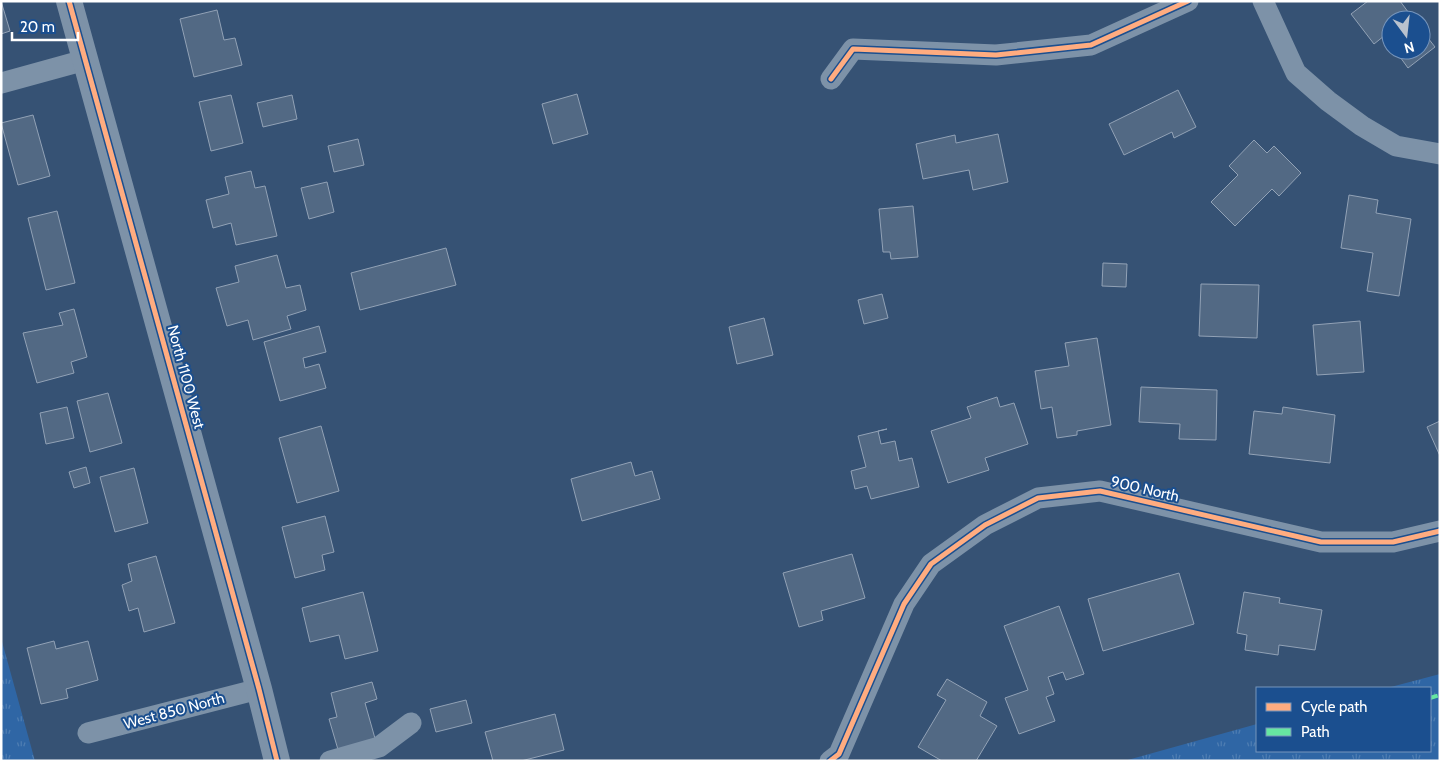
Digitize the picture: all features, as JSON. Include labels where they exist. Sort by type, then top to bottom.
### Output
[{"type":"street","name":"North 1100 West","points":[[69,1],[259,689],[276,761]]},
{"type":"street","points":[[831,79],[852,49],[996,56],[1091,45],[1188,1]]},
{"type":"street","points":[[1263,1],[1296,73],[1328,101],[1362,126],[1396,146],[1440,154]]},
{"type":"street","points":[[1,83],[85,60]]},
{"type":"street","name":"900 North","points":[[830,761],[839,754],[904,604],[931,564],[985,525],[1038,498],[1100,492],[1321,542],[1393,542],[1440,531]]},
{"type":"street","name":"West 850 North","points":[[88,733],[259,689]]},
{"type":"street","points":[[330,761],[379,748],[412,723]]},
{"type":"green space","points":[[1,638],[35,761],[1,761]]},
{"type":"green space","points":[[1440,674],[1440,761],[1124,761],[1256,724],[1256,752],[1431,752],[1431,687],[1391,687]]},
{"type":"building","points":[[1,1],[10,31],[1,34]]},
{"type":"building","points":[[1368,1],[1400,1],[1407,10],[1381,10],[1381,38],[1374,44],[1351,14]]},
{"type":"building","points":[[217,10],[224,40],[235,38],[242,65],[194,77],[180,19]]},
{"type":"building","points":[[1431,42],[1435,47],[1431,50]]},
{"type":"building","points":[[1402,60],[1418,60],[1408,68]]},
{"type":"building","points":[[1178,90],[1196,127],[1174,138],[1172,132],[1124,155],[1109,124]]},
{"type":"building","points":[[577,94],[588,134],[553,144],[542,104]]},
{"type":"building","points":[[231,95],[243,143],[211,151],[199,102]]},
{"type":"building","points":[[292,95],[297,119],[263,127],[257,103]]},
{"type":"building","points":[[33,115],[50,176],[18,185],[1,123]]},
{"type":"building","points":[[998,134],[1008,182],[973,190],[969,170],[923,179],[916,144],[955,135],[956,143]]},
{"type":"building","points":[[358,139],[364,165],[334,172],[328,146]]},
{"type":"building","points":[[1254,140],[1267,153],[1274,146],[1301,173],[1279,196],[1272,189],[1235,226],[1211,202],[1238,175],[1229,166]]},
{"type":"building","points":[[251,171],[255,188],[265,186],[277,236],[236,245],[231,223],[213,228],[206,200],[229,194],[225,177]]},
{"type":"building","points":[[327,182],[334,212],[309,219],[301,188]]},
{"type":"building","points":[[1349,195],[1378,200],[1376,213],[1411,219],[1399,296],[1367,291],[1373,253],[1341,248]]},
{"type":"building","points":[[913,206],[918,257],[891,259],[890,252],[883,252],[879,209]]},
{"type":"building","points":[[57,211],[75,283],[46,290],[28,218]]},
{"type":"building","points":[[446,248],[456,285],[360,310],[351,273]]},
{"type":"building","points":[[277,255],[286,288],[300,285],[306,310],[287,316],[291,329],[253,340],[248,320],[227,326],[216,288],[239,282],[235,266]]},
{"type":"building","points":[[1103,263],[1127,264],[1126,287],[1102,286]]},
{"type":"building","points":[[1201,284],[1259,285],[1257,338],[1199,336]]},
{"type":"building","points":[[882,294],[888,318],[864,324],[858,300]]},
{"type":"building","points":[[74,309],[87,357],[71,362],[74,373],[37,383],[23,333],[63,325],[59,313]]},
{"type":"building","points":[[764,318],[773,355],[737,364],[729,327]]},
{"type":"building","points":[[1360,321],[1364,372],[1317,375],[1313,325]]},
{"type":"building","points":[[319,326],[326,352],[303,358],[305,368],[319,364],[326,388],[280,401],[264,342]]},
{"type":"building","points":[[1097,338],[1111,425],[1077,431],[1077,435],[1057,438],[1052,407],[1041,409],[1035,371],[1069,366],[1065,343]]},
{"type":"building","points":[[1141,387],[1217,390],[1216,440],[1179,439],[1180,424],[1139,422]]},
{"type":"building","points":[[108,393],[122,443],[90,452],[77,401]]},
{"type":"building","points":[[997,397],[1000,407],[1014,403],[1028,444],[985,458],[989,470],[948,483],[931,431],[971,418],[967,407]]},
{"type":"building","points":[[67,407],[74,438],[46,444],[40,413]]},
{"type":"building","points":[[1283,407],[1335,415],[1330,463],[1249,454],[1254,411],[1282,414]]},
{"type":"building","points":[[1440,421],[1440,456],[1427,427]]},
{"type":"building","points":[[321,426],[339,491],[297,503],[279,438]]},
{"type":"building","points":[[878,431],[881,444],[895,441],[899,461],[912,458],[919,487],[871,499],[867,486],[855,489],[851,471],[866,467],[858,436]]},
{"type":"building","points":[[631,462],[635,476],[652,471],[660,499],[582,521],[571,479]]},
{"type":"building","points":[[86,467],[90,483],[74,488],[69,472]]},
{"type":"building","points":[[134,468],[148,523],[115,532],[100,477]]},
{"type":"building","points":[[325,516],[334,552],[322,555],[325,570],[295,578],[282,527]]},
{"type":"building","points":[[852,554],[865,598],[821,611],[823,620],[799,627],[783,573]]},
{"type":"building","points":[[156,556],[175,623],[144,632],[138,608],[129,611],[122,585],[132,581],[128,564]]},
{"type":"building","points":[[1179,573],[1194,624],[1103,651],[1088,599]]},
{"type":"building","points":[[363,592],[378,651],[345,659],[339,635],[310,642],[302,608]]},
{"type":"building","points":[[1244,592],[1280,598],[1279,603],[1322,610],[1315,650],[1279,645],[1278,655],[1245,650],[1247,635],[1237,633]]},
{"type":"building","points":[[1059,606],[1084,674],[1066,680],[1063,672],[1048,677],[1054,694],[1046,697],[1055,721],[1019,734],[1005,698],[1028,690],[1004,626]]},
{"type":"building","points":[[54,641],[56,649],[88,641],[98,680],[66,689],[68,698],[41,704],[27,648]]},
{"type":"building","points":[[947,679],[987,702],[980,716],[997,726],[976,761],[942,761],[918,747],[946,700],[937,695]]},
{"type":"building","points":[[372,682],[377,699],[365,703],[376,742],[339,753],[329,719],[337,717],[331,693]]},
{"type":"building","points":[[466,700],[472,723],[436,732],[430,709]]},
{"type":"building","points":[[555,714],[564,750],[521,761],[493,761],[485,732]]},
{"type":"marked path","points":[[1431,698],[1440,695]]},
{"type":"cycle path","points":[[69,1],[259,689],[277,761]]},
{"type":"cycle path","points":[[831,79],[853,49],[996,55],[1091,45],[1188,1]]},
{"type":"cycle path","points":[[830,761],[839,754],[904,604],[931,564],[985,525],[1038,498],[1100,491],[1321,542],[1393,542],[1440,531]]}]
